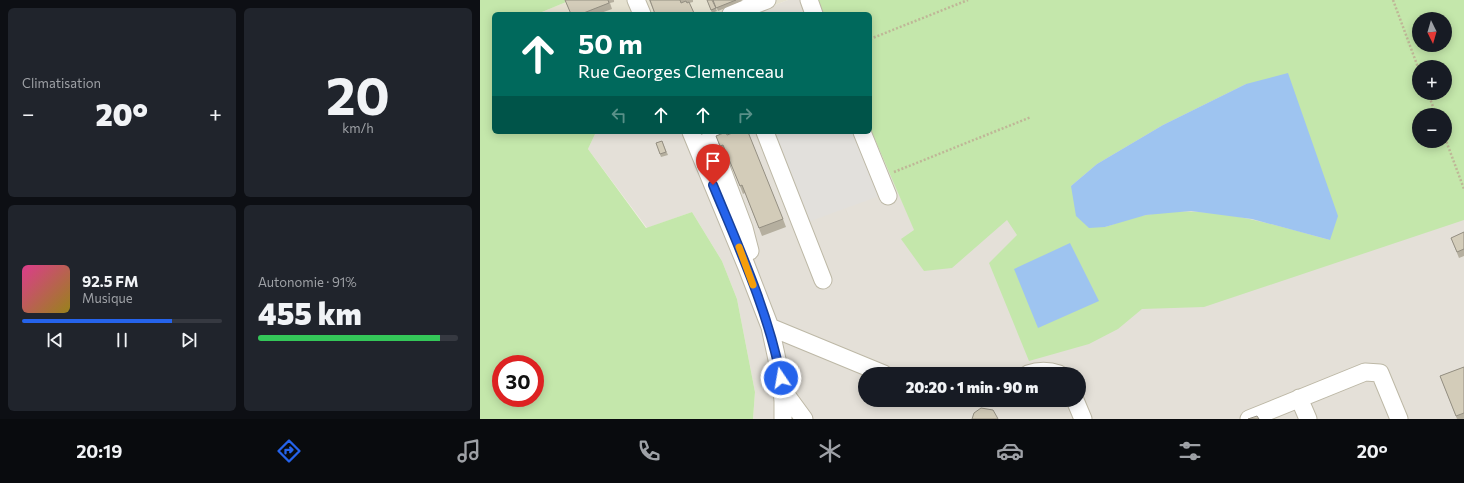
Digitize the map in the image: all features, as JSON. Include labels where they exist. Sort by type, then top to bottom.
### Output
[{"type":"street","points":[[636,0],[641,12]]},
{"type":"street","points":[[736,12],[767,0]]},
{"type":"street","points":[[809,0],[813,12]]},
{"type":"street","points":[[699,139],[723,134]]},
{"type":"street","points":[[766,134],[823,280]]},
{"type":"street","points":[[863,134],[888,196]]},
{"type":"street","points":[[699,139],[770,327],[782,389],[783,419]]},
{"type":"street","points":[[699,139],[744,228],[750,250],[754,287]]},
{"type":"street","points":[[770,327],[867,367]]},
{"type":"street","points":[[1248,419],[1365,372],[1380,373],[1399,419]]},
{"type":"street","points":[[782,389],[804,419]]},
{"type":"street","points":[[1299,398],[1308,419]]},
{"type":"street","points":[[1077,407],[1082,419]]},
{"type":"path","points":[[872,38],[968,0]]},
{"type":"path","points":[[1392,0],[1415,60]]},
{"type":"path","points":[[880,177],[1031,117]]},
{"type":"path","points":[[1449,148],[1464,190]]},
{"type":"shaded area","points":[[571,0],[788,0],[757,12],[542,12]]},
{"type":"shaded area","points":[[788,0],[814,0],[819,12],[757,12]]},
{"type":"shaded area","points":[[1313,0],[1413,108],[1412,148],[1423,148],[1464,213],[1464,419],[753,419],[755,392],[737,299],[722,261],[692,212],[647,228],[588,149],[595,134],[872,134],[872,133],[914,229]]},
{"type":"shaded area","points":[[763,134],[856,134],[882,195],[797,226]]},
{"type":"green space","points":[[480,0],[571,0],[542,12],[492,12],[492,134],[595,134],[588,149],[646,228],[692,212],[722,261],[737,299],[755,392],[753,419],[480,419]]},
{"type":"green space","points":[[814,0],[1464,0],[1464,220],[1204,307],[1142,309],[1118,329],[1089,344],[1029,361],[989,263],[1017,235],[1007,220],[952,268],[924,271],[901,239],[914,230],[872,133],[872,12],[819,12]],"holes":[[[1246,84],[1330,240],[1262,222],[1216,213],[1169,212],[1146,215],[1105,227],[1071,186],[1097,164],[1163,125]]]},
{"type":"water","points":[[1288,73],[1338,216],[1330,240],[1252,219],[1191,211],[1146,215],[1105,227],[1089,228],[1076,216],[1071,186],[1097,164],[1163,125],[1246,84]]},
{"type":"water","points":[[1070,243],[1099,301],[1038,328],[1014,269]]},
{"type":"building","points":[[565,0],[608,0],[609,3],[586,12],[570,12]]},
{"type":"building","points":[[650,0],[680,0],[681,3],[686,1],[687,3],[689,2],[694,12],[654,12]]},
{"type":"building","points":[[707,0],[712,0],[716,8],[711,10]]},
{"type":"building","points":[[713,0],[736,0],[716,8]]},
{"type":"building","points":[[721,134],[749,134],[783,219],[759,228],[742,185],[740,186],[723,145],[720,146],[716,136]]},
{"type":"building","points":[[662,141],[666,152],[660,154],[656,143]]},
{"type":"building","points":[[1464,232],[1464,249],[1457,252],[1451,238]]},
{"type":"building","points":[[1464,367],[1464,413],[1456,416],[1440,376]]},
{"type":"building","points":[[981,408],[993,410],[998,419],[972,419],[974,413]]},
{"type":"building","points":[[1257,416],[1259,419],[1248,419]]},
{"type":"slow traffic","points":[[739,247],[753,285]]},
{"type":"route","points":[[713,185],[770,327],[781,378]]}]
